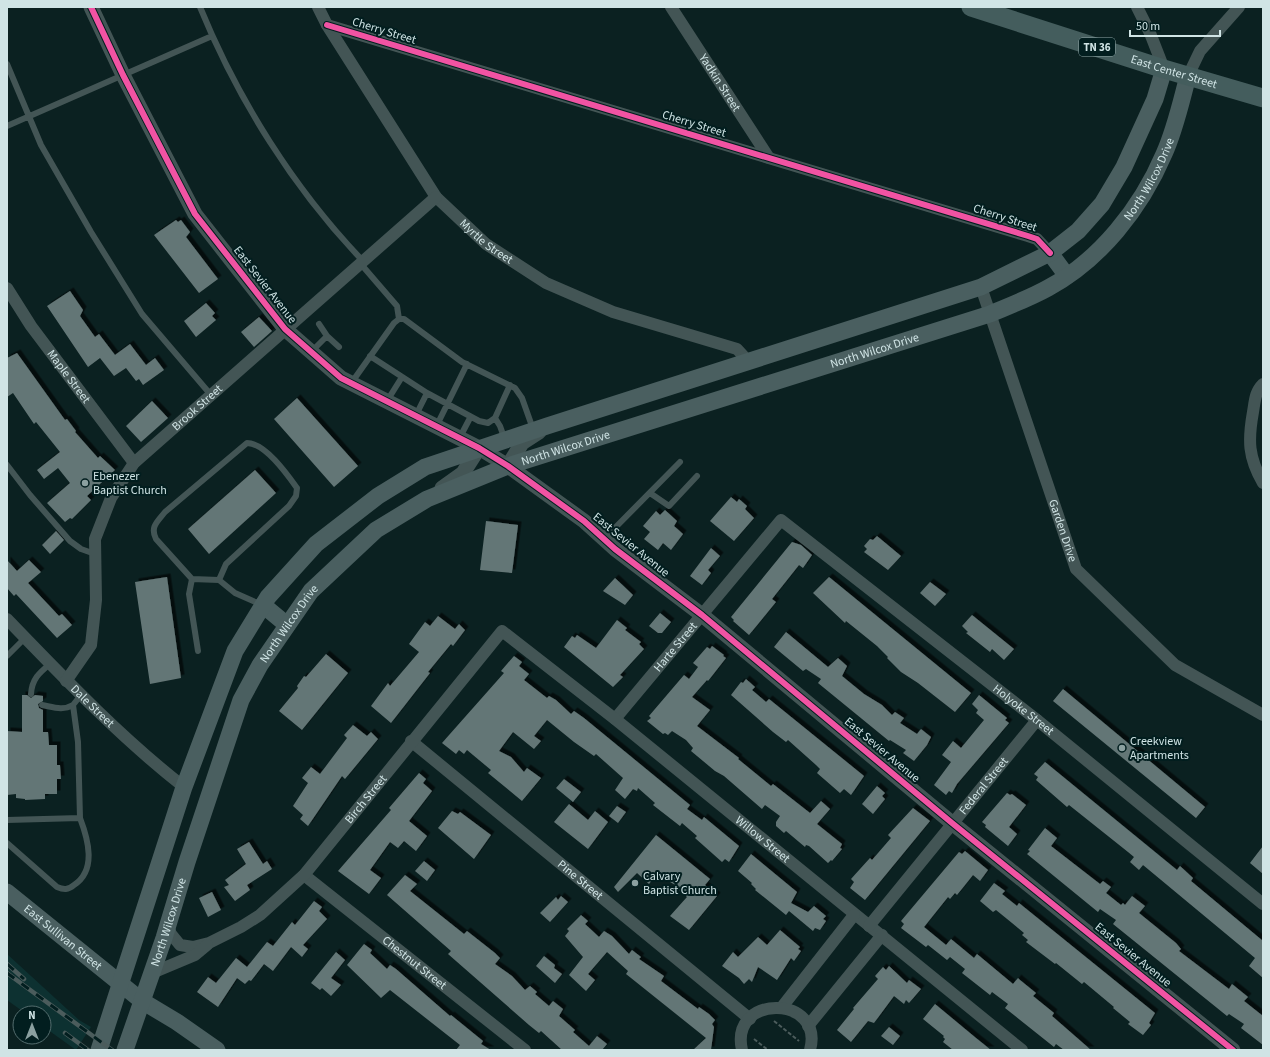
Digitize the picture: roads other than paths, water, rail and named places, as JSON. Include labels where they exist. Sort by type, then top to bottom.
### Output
[{"type":"main road","name":"East Center Street","points":[[970,7],[1164,69],[1263,98]]},
{"type":"main road","name":"North Wilcox Drive","points":[[99,1050],[184,787],[235,651],[268,597],[316,544],[378,496],[425,467],[478,448],[981,287],[1050,253],[1078,231],[1102,204],[1124,167],[1155,99],[1164,69]]},
{"type":"main road","name":"North Wilcox Drive","points":[[125,1050],[168,926],[241,700],[260,665],[311,591],[370,535],[427,499],[508,466],[990,314],[1048,288],[1067,276],[1090,258],[1130,215],[1146,189],[1164,154],[1188,76]]},
{"type":"main road","points":[[1050,253],[1067,276]]},
{"type":"main road","points":[[748,361],[756,388]]},
{"type":"main road","points":[[263,605],[287,625]]},
{"type":"main road","points":[[184,787],[206,805]]},
{"type":"main road","name":"East Sullivan Street","points":[[7,892],[142,1001],[177,1022],[217,1050]]},
{"type":"street","name":"East Sevier Avenue","points":[[91,7],[123,75],[195,214],[285,329],[341,378],[478,448],[508,466],[584,521],[604,540],[702,615],[952,823],[1233,1050]]},
{"type":"street","name":"Myrtle Street","points":[[318,7],[326,25],[436,197],[486,244],[546,282],[613,312],[737,349],[748,361]]},
{"type":"street","name":"Yadkin Street","points":[[671,7],[769,158]]},
{"type":"street","points":[[1137,7],[1150,33],[1164,69]]},
{"type":"street","points":[[1188,76],[1200,51],[1239,7]]},
{"type":"street","name":"Cherry Street","points":[[326,25],[1028,236],[1037,239],[1050,253]]},
{"type":"street","name":"Brook Street","points":[[66,681],[91,645],[96,600],[95,539],[111,498],[134,463],[436,197]]},
{"type":"street","name":"Garden Drive","points":[[981,287],[1076,569],[1175,665],[1263,715]]},
{"type":"street","name":"Maple Street","points":[[7,288],[12,307],[31,326],[134,463]]},
{"type":"street","points":[[1263,384],[1256,391],[1248,438],[1254,468],[1263,483]]},
{"type":"street","points":[[508,466],[522,443],[540,428]]},
{"type":"street","points":[[427,499],[464,474],[478,448]]},
{"type":"street","name":"Harte Street","points":[[615,719],[781,520]]},
{"type":"street","name":"Holyoke Street","points":[[781,520],[1037,720],[1263,904]]},
{"type":"street","name":"Dale Street","points":[[7,619],[66,681],[161,770],[184,787]]},
{"type":"street","name":"Willow Street","points":[[502,631],[615,719],[854,915],[882,935],[1022,1050]]},
{"type":"street","name":"Birch Street","points":[[168,926],[171,934],[180,945],[193,947],[209,943],[241,927],[260,915],[304,875],[411,741],[502,631]]},
{"type":"street","name":"Federal Street","points":[[869,926],[1037,720]]},
{"type":"street","name":"Pine Street","points":[[411,741],[750,1019]]},
{"type":"street","name":"Chestnut Street","points":[[304,875],[525,1050]]},
{"type":"street","points":[[782,1007],[854,915]]},
{"type":"street","points":[[808,1026],[882,935]]},
{"type":"street","name":"Birch Street","points":[[152,973],[195,955],[209,943]]},
{"type":"street","points":[[742,1050],[741,1045],[743,1031],[750,1019],[761,1010],[770,1007],[782,1007],[793,1010],[802,1017],[808,1026],[811,1036],[807,1048]]},
{"type":"lane","points":[[200,7],[212,36],[252,112],[293,176],[317,210],[397,306],[399,319]]},
{"type":"lane","points":[[7,126],[212,36]]},
{"type":"lane","points":[[7,64],[41,145],[62,183],[142,314],[211,395]]},
{"type":"lane","points":[[351,384],[394,323],[399,319],[404,319],[467,364],[515,388],[540,428]]},
{"type":"lane","points":[[319,324],[327,336],[340,347]]},
{"type":"lane","points":[[311,352],[327,336]]},
{"type":"lane","points":[[370,356],[427,393],[470,418],[488,422],[494,418],[510,385]]},
{"type":"lane","points":[[436,427],[467,364]]},
{"type":"lane","points":[[387,402],[402,377]]},
{"type":"lane","points":[[415,416],[427,393]]},
{"type":"lane","points":[[459,439],[470,418]]},
{"type":"lane","points":[[494,418],[500,426],[505,440]]},
{"type":"lane","points":[[219,580],[226,564],[289,506],[296,496],[297,488],[289,476],[262,448],[255,443],[247,443],[165,512],[154,525],[153,532],[156,539],[192,579],[219,580],[235,593],[263,605]]},
{"type":"lane","points":[[604,540],[680,462]]},
{"type":"lane","points":[[7,465],[30,495],[70,541],[81,549],[95,554]]},
{"type":"lane","points":[[650,493],[669,506],[697,476]]},
{"type":"lane","points":[[192,579],[189,594],[198,651]]},
{"type":"lane","points":[[7,656],[26,638]]},
{"type":"lane","points":[[31,694],[32,684],[36,676],[50,664]]},
{"type":"lane","points":[[42,705],[59,709],[67,708],[73,705],[82,695]]},
{"type":"lane","points":[[7,843],[57,887],[63,890],[70,888],[79,882],[88,866],[88,840],[80,818],[78,742],[73,705]]},
{"type":"lane","points":[[7,820],[80,818]]},
{"type":"railway","points":[[7,964],[24,979]]},
{"type":"railway","points":[[7,973],[112,1050]]},
{"type":"railway","points":[[65,1033],[88,1050]]},
{"type":"place","name":"Ebenezer Baptist Church","points":[[85,483]]},
{"type":"place","name":"Creekview Apartments","points":[[1122,748]]},
{"type":"place","name":"Calvary Baptist Church","points":[[635,883]]}]
